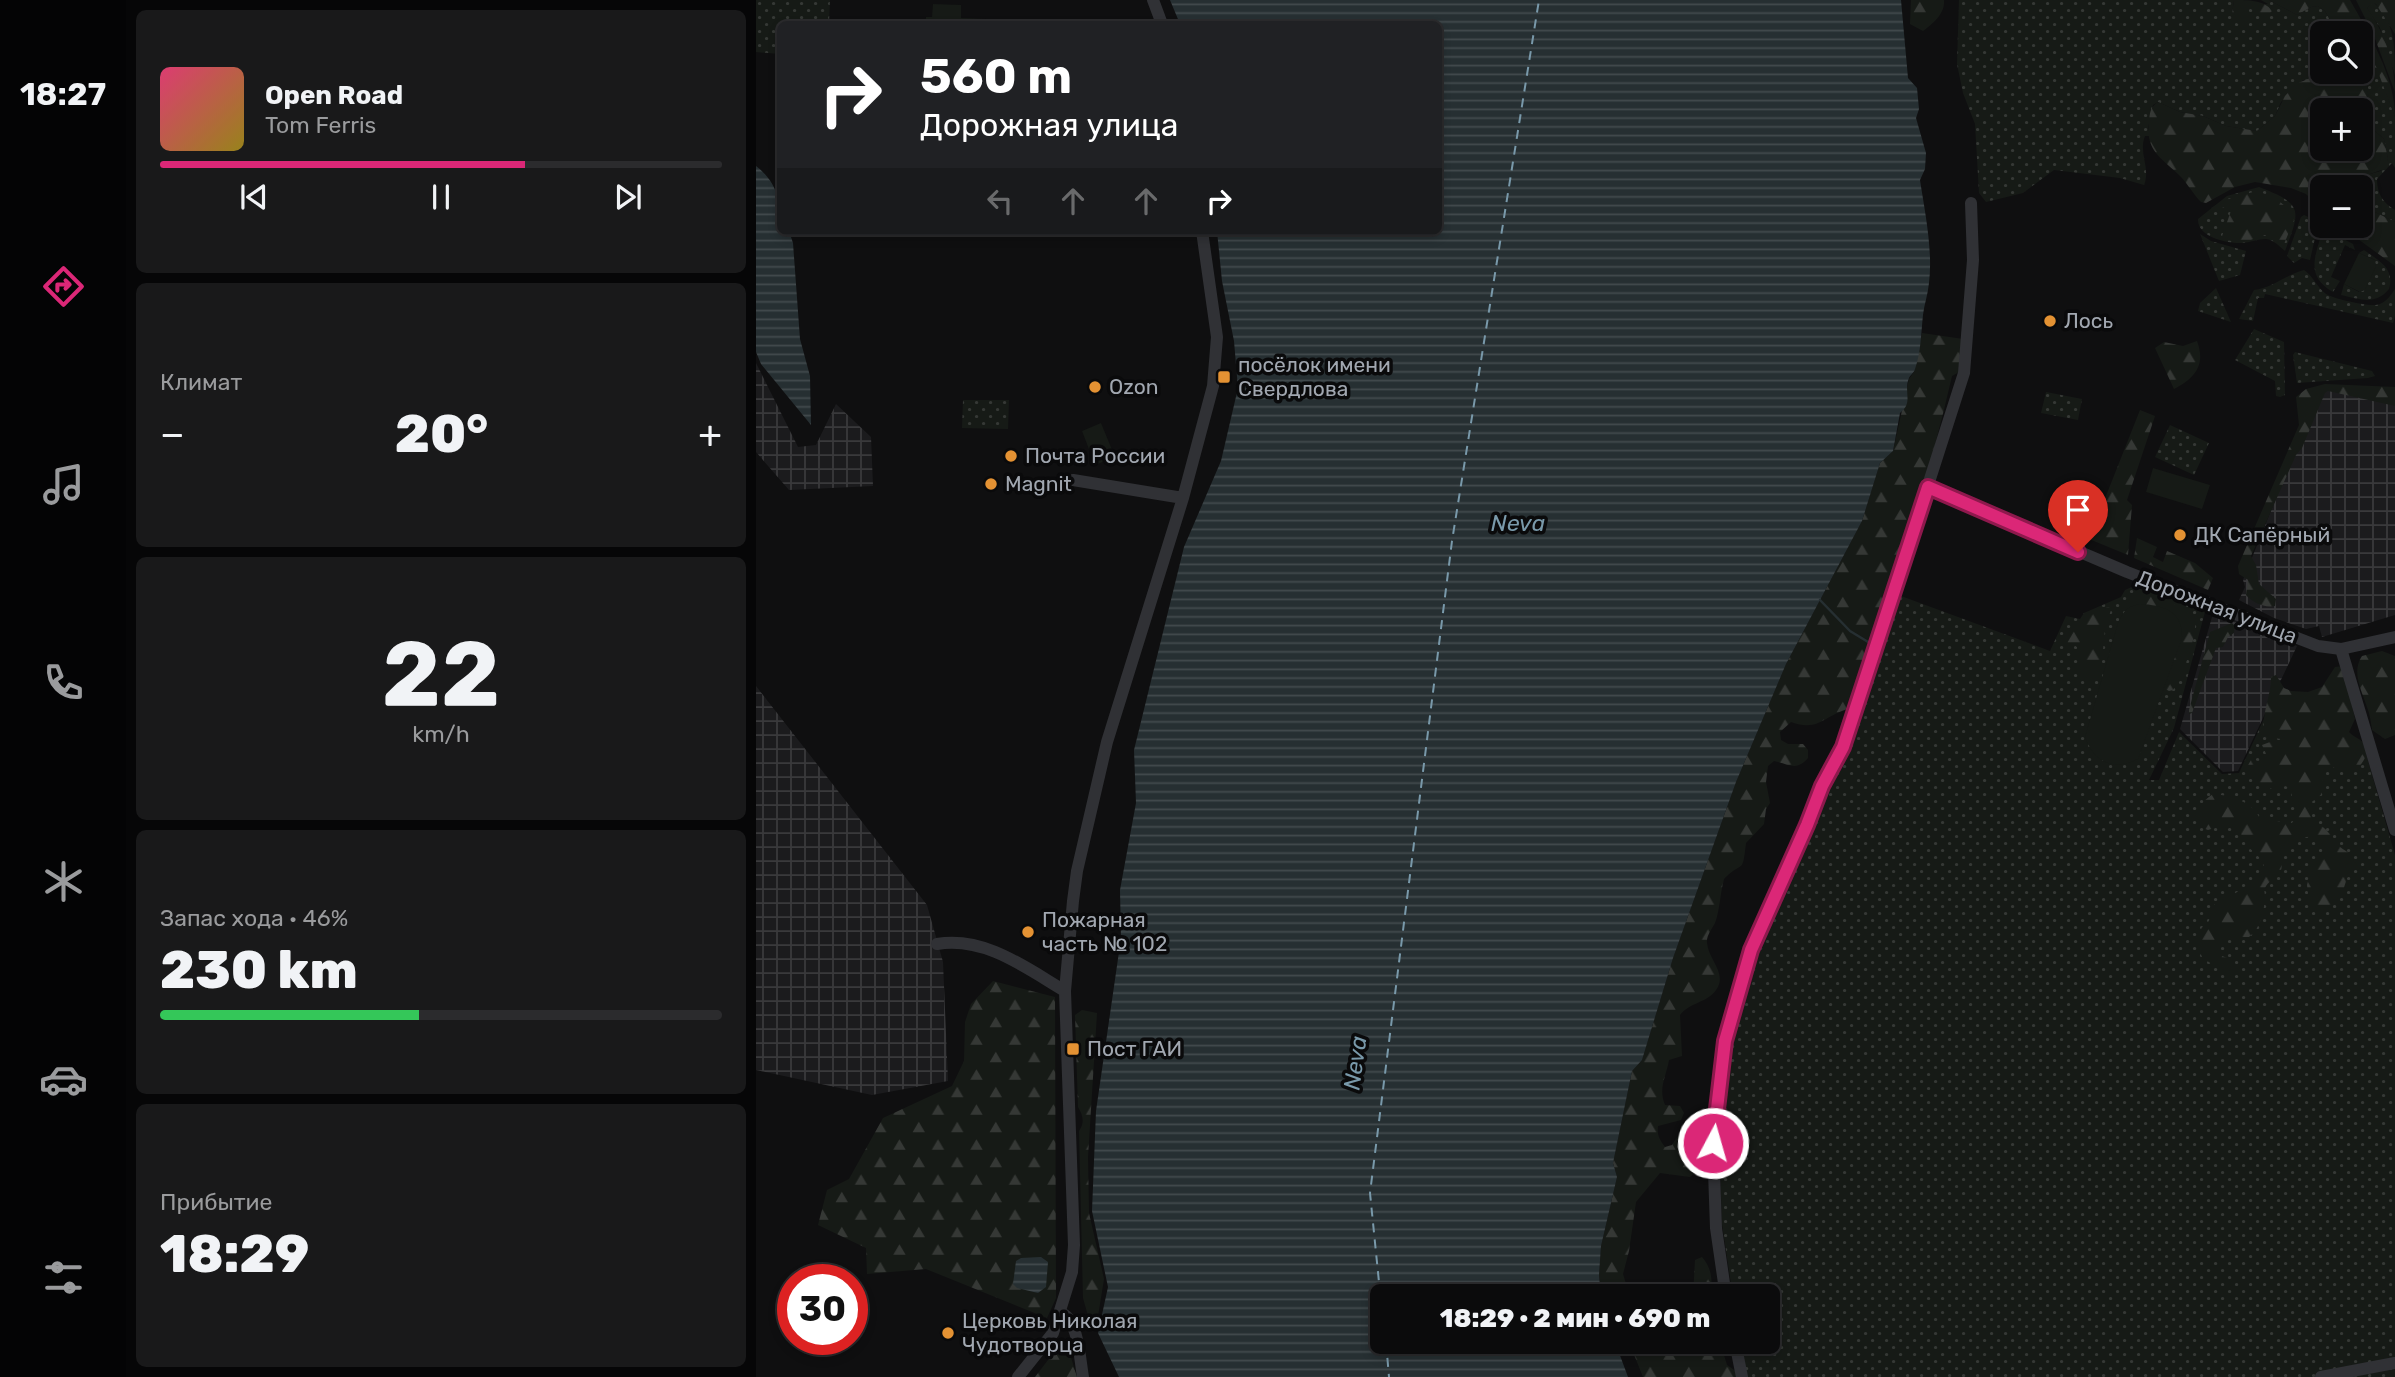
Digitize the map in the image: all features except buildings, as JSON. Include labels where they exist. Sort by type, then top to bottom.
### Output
[{"type":"street","points":[[1153,0],[1161,21]]},
{"type":"street","points":[[1724,1284],[1716,1228],[1713,1143],[1725,1041],[1751,950],[1822,786],[1843,747],[1966,363],[1973,260],[1971,203]]},
{"type":"street","points":[[1018,1377],[1053,1333],[1072,1272],[1074,1245],[1065,991],[1069,933],[1077,871],[1107,742],[1208,413],[1217,337],[1203,235]]},
{"type":"street","points":[[1073,480],[1182,498]]},
{"type":"street","name":"Дорожная улица","points":[[1928,487],[2127,572],[2318,646],[2341,649],[2395,636]]},
{"type":"street","points":[[2341,649],[2395,830]]},
{"type":"street","points":[[937,944],[951,942],[981,946],[999,953],[1065,991]]},
{"type":"street","points":[[1061,1312],[1073,1323],[1083,1377]]},
{"type":"street","points":[[1737,1354],[1742,1377]]},
{"type":"street","points":[[2321,1377],[2395,1363]]},
{"type":"shaded area","points":[[756,363],[798,447],[816,445],[836,404],[871,437],[873,486],[789,490],[756,452]]},
{"type":"shaded area","points":[[2321,387],[2395,399],[2395,615],[2322,637],[2319,626],[2306,629],[2274,618],[2239,600],[2245,587],[2243,580]]},
{"type":"shaded area","points":[[2214,610],[2297,646],[2238,771],[2223,772],[2180,729]]},
{"type":"shaded area","points":[[756,686],[927,905],[943,962],[948,1081],[872,1095],[756,1070]]},
{"type":"green space","points":[[756,0],[830,0],[829,21],[777,21],[777,54],[756,52]]},
{"type":"green space","points":[[1911,0],[1944,0],[1944,5],[1940,14],[1923,31],[1910,24]]},
{"type":"green space","points":[[1959,0],[2234,0],[2232,14],[2248,5],[2268,4],[2261,0],[2269,0],[2297,15],[2318,6],[2325,11],[2331,21],[2310,21],[2310,79],[2303,80],[2281,102],[2275,116],[2257,131],[2226,126],[2203,116],[2180,112],[2158,102],[2153,105],[2148,128],[2150,136],[2145,136],[2143,142],[2146,173],[2144,185],[2120,178],[2054,170],[2023,193],[1986,202],[1979,193],[1975,124],[1963,93],[1957,64]]},
{"type":"green space","points":[[2234,0],[2261,3],[2272,11],[2267,16],[2259,16],[2248,6],[2246,19],[2241,25],[2234,22]]},
{"type":"green space","points":[[2269,0],[2350,0],[2362,21],[2331,21],[2325,11],[2318,6],[2297,15]]},
{"type":"green space","points":[[2356,0],[2395,0],[2395,34],[2376,4],[2373,3],[2367,8],[2379,27],[2387,48],[2395,92],[2373,34],[2373,21],[2366,21]]},
{"type":"green space","points":[[2373,2],[2390,26],[2395,75],[2380,28],[2367,8]]},
{"type":"green space","points":[[933,4],[961,5],[961,18],[986,21],[925,21],[926,17],[932,17]]},
{"type":"green space","points":[[2373,42],[2391,86],[2395,117],[2373,59]]},
{"type":"green space","points":[[2373,56],[2395,117],[2395,168],[2392,163],[2377,179],[2381,198],[2395,210],[2395,222],[2373,211],[2373,175],[2370,174],[2381,171],[2388,159],[2384,139],[2373,129],[2373,98],[2364,98],[2368,91],[2367,84],[2373,84]]},
{"type":"green space","points":[[2310,78],[2310,84],[2367,84],[2366,98],[2310,98],[2310,161],[2373,161],[2373,129],[2384,139],[2388,159],[2384,169],[2370,175],[2310,175],[2310,198],[2291,188],[2255,182],[2235,187],[2206,203],[2201,202],[2152,147],[2148,132],[2150,115],[2158,102],[2180,112],[2203,116],[2226,126],[2257,131],[2275,116],[2285,96],[2296,84]]},
{"type":"green space","points":[[2259,187],[2284,198],[2294,210],[2294,226],[2285,251],[2266,239],[2243,243],[2215,238],[2199,226],[2198,219],[2227,196]]},
{"type":"green space","points":[[2253,192],[2272,197],[2283,204],[2291,214],[2294,220],[2284,244],[2265,235],[2242,243],[2221,239],[2231,211],[2228,206],[2213,211],[2211,208],[2225,200]]},
{"type":"green space","points":[[2373,211],[2395,222],[2395,266],[2356,238],[2373,238]]},
{"type":"green space","points":[[2304,215],[2310,218],[2310,238],[2315,238],[2310,260],[2302,258],[2294,263],[2287,256]]},
{"type":"green space","points":[[2200,234],[2211,241],[2246,251],[2240,275],[2219,281]]},
{"type":"green space","points":[[2320,238],[2342,238],[2353,244],[2355,250],[2345,245],[2331,277],[2340,281],[2333,292],[2318,279],[2315,256]]},
{"type":"green space","points":[[2364,250],[2388,270],[2389,289],[2373,299],[2341,295],[2344,284],[2359,292],[2375,260],[2359,253]]},
{"type":"green space","points":[[2359,253],[2375,260],[2376,266],[2365,290],[2360,292],[2344,284]]},
{"type":"green space","points":[[2304,270],[2326,294],[2353,302],[2380,304],[2387,300],[2395,289],[2393,323],[2265,294],[2264,298],[2258,298],[2253,321],[2239,319],[2254,290]]},
{"type":"green space","points":[[2216,288],[2231,322],[2198,311],[2200,303]]},
{"type":"green space","points":[[2254,329],[2284,342],[2285,395],[2276,396],[2275,381],[2235,360]]},
{"type":"green space","points":[[1922,333],[1963,339],[1959,372],[1952,376],[1919,503],[1848,709],[1815,724],[1800,725],[1791,722],[1780,732],[1781,740],[1788,744],[1803,744],[1808,750],[1808,758],[1796,766],[1774,761],[1768,766],[1766,782],[1770,803],[1766,809],[1764,824],[1746,843],[1741,866],[1724,879],[1717,918],[1707,938],[1708,949],[1719,972],[1719,984],[1712,994],[1680,1015],[1682,1056],[1669,1060],[1662,1093],[1665,1105],[1680,1106],[1684,1113],[1681,1120],[1658,1126],[1658,1134],[1665,1147],[1672,1145],[1682,1132],[1696,1124],[1701,1131],[1708,1162],[1690,1177],[1660,1173],[1636,1202],[1623,1274],[1626,1284],[1600,1284],[1601,1246],[1617,1177],[1613,1163],[1632,1071],[1642,1060],[1673,958],[1736,782],[1786,664],[1862,521],[1880,463],[1893,451],[1909,379],[1914,372]]},
{"type":"green space","points":[[2197,341],[2200,357],[2197,370],[2174,389],[2155,348],[2164,342],[2183,346]]},
{"type":"green space","points":[[2295,352],[2372,371],[2375,376],[2297,383],[2293,355]]},
{"type":"green space","points":[[2325,384],[2395,387],[2395,406],[2328,391],[2325,393],[2251,556],[2256,565],[2259,584],[2276,599],[2275,606],[2263,606],[2246,595],[2248,580],[2239,574],[2238,566],[2299,425],[2296,397],[2306,389]]},
{"type":"green space","points":[[2046,392],[2082,399],[2078,420],[2041,413]]},
{"type":"green space","points":[[963,400],[1009,400],[1008,429],[962,428]]},
{"type":"green space","points":[[2140,410],[2155,416],[2127,500],[2132,505],[2128,555],[2089,539]]},
{"type":"green space","points":[[1101,423],[1115,457],[1095,465],[1082,431]]},
{"type":"green space","points":[[2170,425],[2209,443],[2194,475],[2155,457]]},
{"type":"green space","points":[[2153,468],[2210,485],[2202,509],[2146,492]]},
{"type":"green space","points":[[2137,538],[2157,547],[2153,557],[2163,562],[2167,551],[2195,563],[2213,578],[2208,590],[2134,558]]},
{"type":"green space","points":[[2143,582],[2206,608],[2174,728],[2149,780],[2159,780],[2179,732],[2222,774],[2239,773],[2268,710],[2364,747],[2395,855],[2395,1377],[1747,1377],[1743,1354],[1780,1354],[1780,1284],[1731,1284],[1722,1224],[1719,1141],[1731,1041],[1757,951],[1854,722],[1901,596],[2050,651],[2066,616],[2080,619],[2084,613],[2121,597],[2125,590]]},
{"type":"green space","points":[[2138,590],[2162,594],[2195,615],[2189,654],[2173,690],[2162,687],[2126,604],[2128,597]]},
{"type":"green space","points":[[2140,604],[2170,611],[2179,621],[2182,638],[2138,759],[2129,763],[2113,764],[2099,759],[2085,737],[2118,623],[2126,610]]},
{"type":"green space","points":[[2102,607],[2109,607],[2111,610],[2105,628],[2101,672],[2094,678],[2086,679],[2081,673],[2077,647],[2067,647],[2062,641],[2066,634],[2077,629],[2087,615]]},
{"type":"green space","points":[[2232,623],[2235,626],[2234,633],[2228,637],[2223,647],[2216,648],[2192,713],[2189,714],[2210,632]]},
{"type":"green space","points":[[2382,651],[2395,656],[2395,735],[2385,739],[2372,730],[2357,675],[2362,656]]},
{"type":"green space","points":[[2343,666],[2355,719],[2349,732],[2365,744],[2367,751],[2358,767],[2351,772],[2330,766],[2324,770],[2321,795],[2309,804],[2309,810],[2312,818],[2351,856],[2355,868],[2349,872],[2337,902],[2318,912],[2310,909],[2307,885],[2311,870],[2323,850],[2320,842],[2314,836],[2286,846],[2281,854],[2280,873],[2265,889],[2263,913],[2256,929],[2249,937],[2228,937],[2217,947],[2220,955],[2234,961],[2237,968],[2234,976],[2231,975],[2202,957],[2198,942],[2199,933],[2209,921],[2213,906],[2243,888],[2264,866],[2230,823],[2208,830],[2200,827],[2200,808],[2213,794],[2247,804],[2260,819],[2292,823],[2298,813],[2289,787],[2274,790],[2247,775],[2251,760],[2267,762],[2262,745],[2270,742],[2281,746],[2283,743],[2281,739],[2265,737],[2264,721],[2271,677],[2276,675],[2284,688],[2291,691],[2308,692],[2322,687],[2335,667]]},
{"type":"green space","points":[[993,981],[1055,997],[1056,1298],[1047,1318],[926,1269],[868,1274],[866,1248],[818,1225],[827,1190],[849,1179],[883,1118],[952,1086],[964,1061],[965,1022],[971,1004]]},
{"type":"green space","points":[[1082,1010],[1097,1013],[1088,1157],[1089,1213],[1104,1279],[1098,1316],[1093,1320],[1089,1319],[1083,1298],[1079,1131],[1083,1119],[1078,1107],[1075,1015]]},
{"type":"green space","points":[[1702,1257],[1706,1262],[1711,1284],[1694,1284],[1695,1260]]},
{"type":"green space","points":[[1058,1347],[1069,1351],[1077,1377],[1035,1377]]},
{"type":"green space","points":[[1634,1354],[1724,1354],[1727,1365],[1737,1372],[1738,1377],[1643,1377]]},
{"type":"water","name":"Neva","points":[[1170,0],[1901,0],[1908,78],[1917,88],[1919,109],[1916,118],[1926,153],[1925,169],[1920,180],[1928,232],[1930,270],[1917,363],[1907,383],[1907,401],[1900,413],[1893,451],[1880,463],[1862,521],[1786,664],[1736,782],[1673,958],[1642,1060],[1632,1071],[1613,1163],[1617,1177],[1601,1246],[1600,1284],[1370,1284],[1370,1354],[1619,1354],[1628,1377],[1119,1377],[1098,1333],[1108,1287],[1092,1211],[1096,1111],[1121,938],[1120,890],[1136,803],[1134,750],[1184,547],[1221,461],[1238,388],[1234,341],[1222,281],[1217,235],[1442,235],[1442,21],[1179,21]]},
{"type":"water","points":[[756,166],[764,173],[777,194],[777,235],[790,235],[793,243],[800,339],[810,376],[811,425],[761,364],[756,352]]},
{"type":"water","points":[[1041,1257],[1048,1262],[1046,1287],[1038,1293],[1017,1288],[1013,1284],[1016,1261],[1021,1258]]},
{"type":"waterway","points":[[1820,600],[1850,631],[1873,645]]},
{"type":"ferry route","points":[[1379,1284],[1370,1193],[1452,541],[1539,0]]},
{"type":"ferry route","points":[[1387,1354],[1389,1377]]},
{"type":"place","name":"Лось","points":[[2050,321]]},
{"type":"place","name":"посёлок имени Свердлова","points":[[1224,377]]},
{"type":"place","name":"Ozon","points":[[1095,387]]},
{"type":"place","name":"Почта России","points":[[1011,456]]},
{"type":"place","name":"Magnit","points":[[991,484]]},
{"type":"place","name":"ДК Сапёрный","points":[[2180,535]]},
{"type":"place","name":"Пожарная часть № 102","points":[[1028,932]]},
{"type":"place","name":"Пост ГАИ","points":[[1073,1049]]},
{"type":"place","name":"Церковь Николая Чудотворца","points":[[948,1333]]},
{"type":"route","points":[[1713,1143],[1725,1041],[1751,950],[1822,786],[1843,747],[1928,487],[2078,552]]}]
